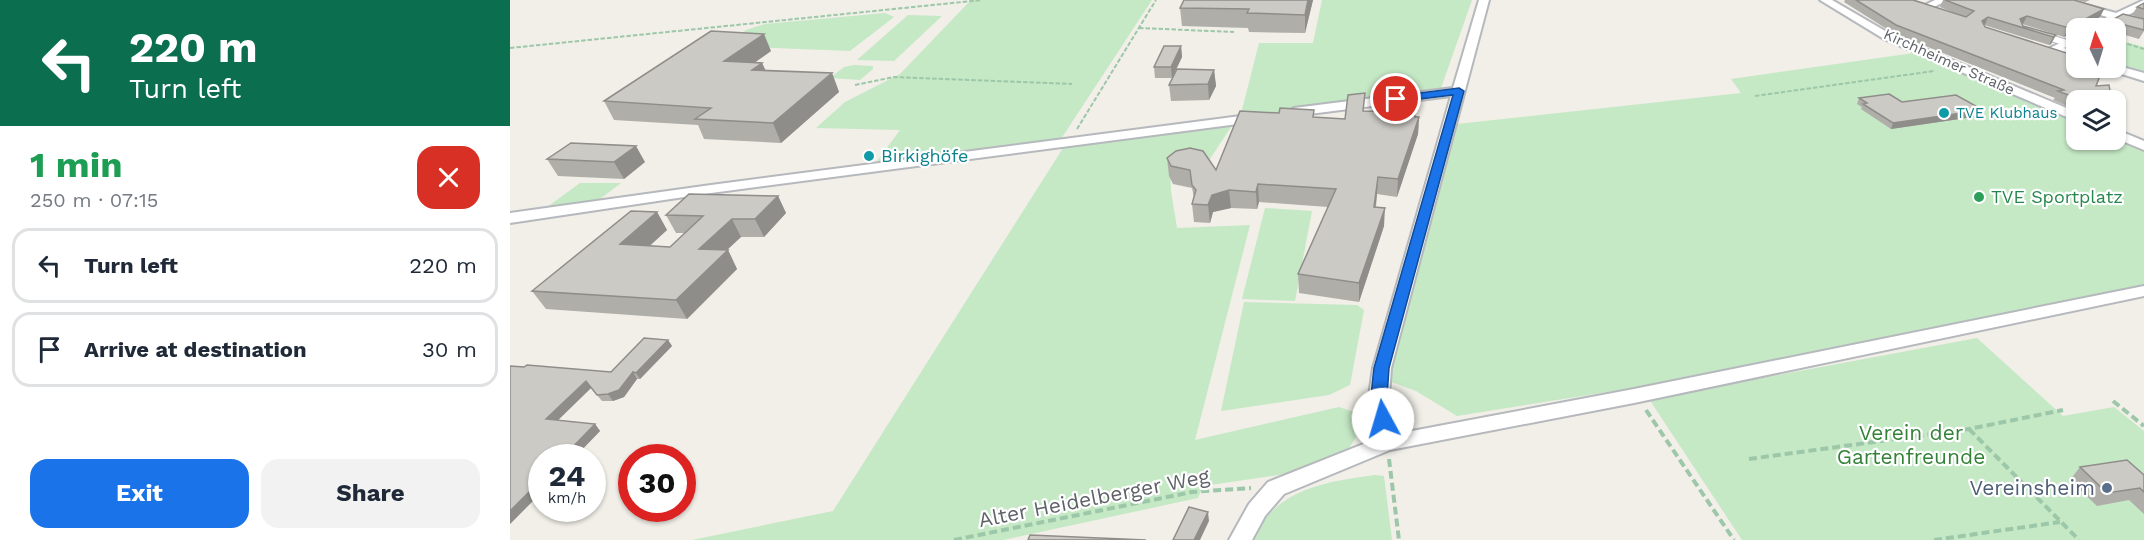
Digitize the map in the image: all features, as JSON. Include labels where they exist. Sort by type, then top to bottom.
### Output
[{"type":"street","points":[[1387,443],[1379,396],[1382,368],[1484,0]]},
{"type":"street","name":"Kirchheimer Straße","points":[[1825,0],[1888,37],[2066,113]]},
{"type":"street","points":[[1897,0],[1944,14]]},
{"type":"street","points":[[1926,8],[1943,0]]},
{"type":"street","points":[[2056,0],[2144,24]]},
{"type":"street","points":[[2117,17],[2144,3]]},
{"type":"street","points":[[2066,43],[2052,50],[2066,54]]},
{"type":"street","points":[[2126,72],[2144,77]]},
{"type":"street","points":[[510,218],[711,189],[1459,91]]},
{"type":"street","points":[[2126,138],[2144,146]]},
{"type":"street","points":[[1240,540],[1257,510],[1276,488],[1387,443],[1634,396],[2144,291]]},
{"type":"lane","points":[[2032,32],[2066,39]]},
{"type":"path","points":[[510,48],[982,0]]},
{"type":"path","points":[[1068,143],[1156,0]]},
{"type":"path","points":[[1139,28],[1234,32]]},
{"type":"path","points":[[2126,43],[2144,49]]},
{"type":"path","points":[[1755,96],[1959,68]]},
{"type":"path","points":[[855,85],[894,76],[1072,84]]},
{"type":"path","points":[[1634,396],[1654,419],[1734,540]]},
{"type":"path","points":[[2113,400],[2144,426]]},
{"type":"path","points":[[1749,459],[1969,429],[2063,410]]},
{"type":"path","points":[[1969,429],[2079,540]]},
{"type":"path","points":[[1387,443],[1399,540]]},
{"type":"path","name":"Alter Heidelberger Weg","points":[[954,540],[1192,492],[1240,488]]},
{"type":"path","points":[[1934,540],[2060,522]]},
{"type":"green space","points":[[971,0],[1152,0],[1061,139],[875,164],[900,130],[816,128],[845,102],[900,74]]},
{"type":"green space","points":[[1322,0],[1472,0],[1440,91],[1240,118],[1259,43],[1313,43]]},
{"type":"green space","points":[[885,13],[894,17],[850,51],[725,46],[746,30],[765,24]]},
{"type":"green space","points":[[908,15],[942,16],[894,61],[857,60]]},
{"type":"green space","points":[[2126,42],[2144,47],[2144,73],[2126,67]]},
{"type":"green space","points":[[1921,52],[2066,115],[2066,150],[2126,150],[2126,141],[2144,149],[2144,285],[1961,324],[1645,386],[1457,416],[1416,391],[1386,380],[1457,124],[1741,93],[1731,79]]},
{"type":"green space","points":[[873,66],[873,69],[860,80],[830,78],[844,67]]},
{"type":"green space","points":[[1233,124],[1208,162],[1170,166],[1171,191],[1177,228],[1250,225],[1195,440],[1339,407],[1360,414],[1362,428],[1349,448],[1285,474],[1203,486],[1198,498],[1003,540],[692,540],[833,511],[1063,148]]},
{"type":"green space","points":[[580,183],[621,183],[596,202],[543,210]]},
{"type":"green space","points":[[1265,208],[1312,211],[1295,301],[1242,299]]},
{"type":"green space","points":[[1244,302],[1357,305],[1364,310],[1350,385],[1329,395],[1221,411]]},
{"type":"green space","name":"Verein der Gartenfreunde","points":[[1977,338],[2063,416],[2114,407],[2144,431],[2144,540],[1742,540],[1649,399]]},
{"type":"green space","points":[[1375,475],[1384,476],[1392,540],[1253,540],[1275,509],[1289,498],[1320,485]]},
{"type":"building","points":[[1184,0],[1308,0],[1305,15],[1247,13],[1249,9],[1180,8]]},
{"type":"building","points":[[1856,0],[1913,0],[1966,17],[1974,11],[1945,0],[2074,0],[2104,9],[2087,18],[2066,18],[2066,27],[2027,16],[2020,19],[2023,26],[2056,35],[2053,37],[1988,17],[1982,21],[1985,27],[2066,53],[2066,78],[2099,78],[2096,86],[2109,85],[2110,90],[2066,90],[2066,94],[2058,91],[2064,90],[1896,25]]},
{"type":"building","points":[[2123,14],[2144,19],[2144,30],[2126,25],[2126,18],[2116,18]]},
{"type":"building","points":[[711,31],[764,34],[724,61],[762,63],[752,70],[832,73],[773,123],[695,119],[711,108],[604,101]]},
{"type":"building","points":[[1164,46],[1181,46],[1171,67],[1154,67]]},
{"type":"building","points":[[1177,69],[1214,70],[1208,84],[1169,85]]},
{"type":"building","points":[[1365,93],[1363,111],[1414,112],[1415,117],[1419,117],[1398,179],[1378,177],[1374,207],[1385,208],[1359,283],[1298,274],[1336,189],[1258,184],[1256,192],[1229,190],[1212,195],[1208,205],[1192,204],[1196,190],[1192,185],[1190,170],[1171,166],[1167,158],[1176,151],[1190,148],[1203,151],[1216,170],[1240,111],[1279,113],[1280,108],[1314,110],[1313,117],[1345,119],[1348,95]]},
{"type":"building","points":[[1889,94],[1902,102],[1956,95],[1983,110],[1893,123],[1863,104],[1867,103],[1859,98]]},
{"type":"building","points":[[571,143],[636,146],[614,162],[547,159]]},
{"type":"building","points":[[689,194],[778,196],[755,219],[732,219],[699,249],[728,250],[676,300],[532,291],[631,211],[657,212],[620,244],[670,247],[703,216],[666,215]]},
{"type":"building","points":[[644,338],[668,340],[636,373],[633,372],[619,390],[597,395],[586,381],[546,419],[595,424],[576,444],[528,444],[528,493],[510,511],[510,366],[524,367],[527,365],[611,372]]},
{"type":"building","points":[[2127,460],[2144,475],[2144,492],[2140,488],[2107,493],[2080,467]]},
{"type":"building","points":[[1189,507],[1208,512],[1194,540],[1173,540]]},
{"type":"building","points":[[1030,535],[1146,540],[1028,540]]},
{"type":"place","name":"TVE Klubhaus","points":[[1944,113]]},
{"type":"place","name":"Birkighöfe","points":[[869,156]]},
{"type":"place","name":"TVE Sportplatz","points":[[1979,197]]},
{"type":"place","name":"Vereinsheim","points":[[2107,488]]},
{"type":"route","points":[[1383,419],[1379,396],[1382,368],[1414,245],[1459,91],[1396,99]]}]
